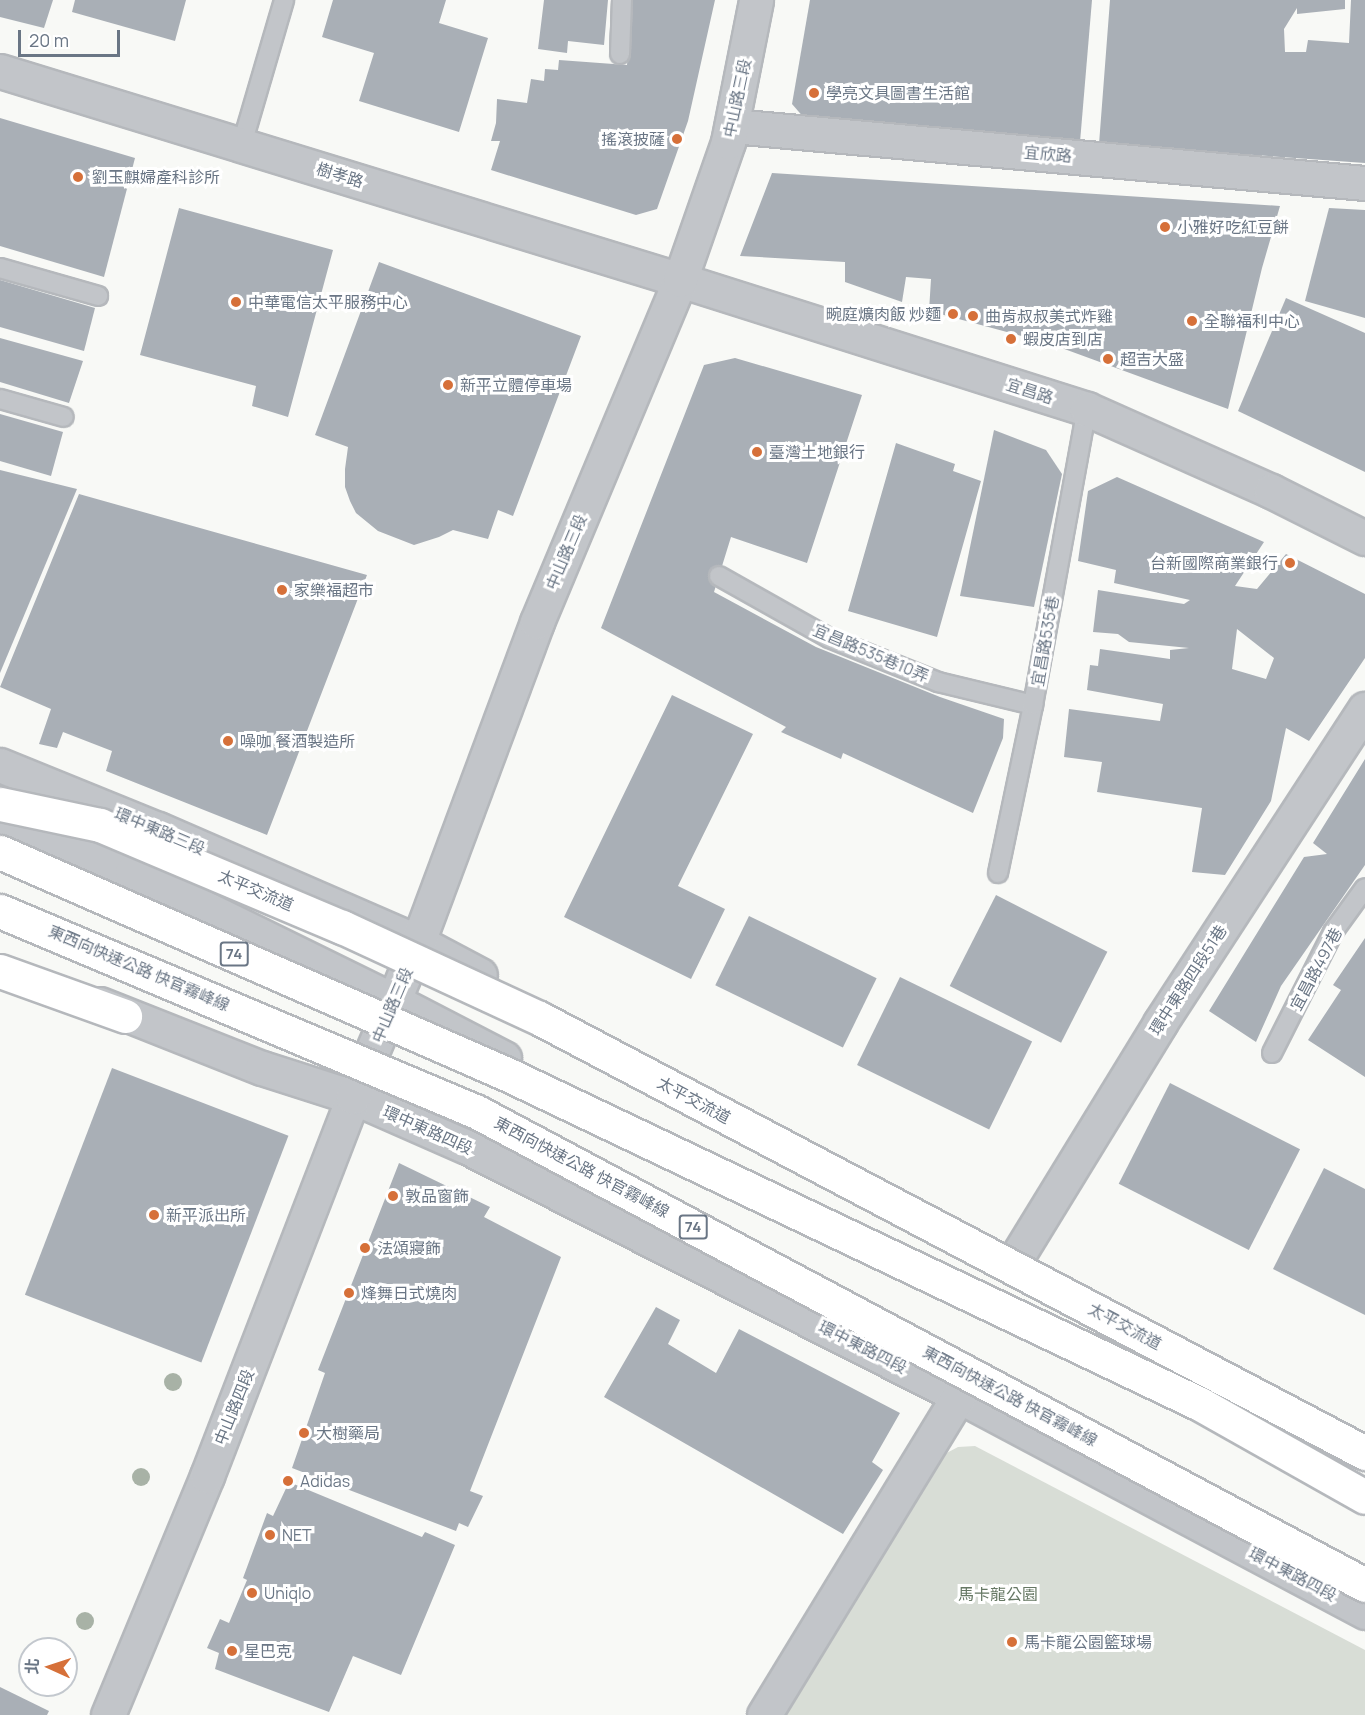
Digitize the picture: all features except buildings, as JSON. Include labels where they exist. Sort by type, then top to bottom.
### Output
[{"type":"highway","name":"太平交流道","points":[[0,804],[100,825],[342,927],[538,1018],[1365,1453]]},
{"type":"highway","name":"74","points":[[0,852],[519,1080],[1200,1404],[1365,1497]]},
{"type":"highway","name":"東西向快速公路 快官霧峰線","points":[[0,911],[477,1112],[1365,1585]]},
{"type":"highway","points":[[0,971],[125,1016]]},
{"type":"street","name":"中山路三段","points":[[353,1097],[418,942],[537,622],[680,280],[732,126],[756,0]]},
{"type":"street","name":"樹孝路","points":[[0,71],[680,280]]},
{"type":"street","name":"宜欣路","points":[[732,126],[1365,183]]},
{"type":"street","name":"宜昌路","points":[[680,280],[1088,409],[1271,490],[1365,537]]},
{"type":"street","name":"環中東路四段51巷","points":[[1018,1255],[1160,1023],[1365,710]]},
{"type":"street","name":"環中東路三段","points":[[0,765],[158,829],[418,942]]},
{"type":"street","points":[[0,818],[132,872],[394,1001],[1193,1419],[1365,1504]]},
{"type":"street","points":[[418,942],[1365,1436]]},
{"type":"street","points":[[0,957],[125,1016],[262,1068],[353,1097]]},
{"type":"street","points":[[0,986],[125,1016]]},
{"type":"street","name":"環中東路四段","points":[[353,1097],[467,1147],[959,1396],[1365,1612]]},
{"type":"street","name":"中山路四段","points":[[108,1715],[207,1476],[353,1097]]},
{"type":"street","points":[[764,1715],[959,1396]]},
{"type":"lane","points":[[242,144],[284,0]]},
{"type":"lane","points":[[620,54],[622,0]]},
{"type":"lane","points":[[0,268],[98,296]]},
{"type":"lane","points":[[0,399],[64,417]]},
{"type":"lane","name":"宜昌路535巷","points":[[998,873],[1033,705],[1088,409]]},
{"type":"lane","name":"宜昌路535巷10弄","points":[[719,576],[829,638],[938,682],[1033,705]]},
{"type":"lane","name":"宜昌路497巷","points":[[1272,1053],[1334,932],[1365,888]]},
{"type":"green space","name":"馬卡龍公園","points":[[975,1446],[1365,1650],[1365,1715],[783,1715],[941,1456],[958,1447]]},
{"type":"place","name":"學亮文具圖書生活館","points":[[814,93]]},
{"type":"place","name":"搖滾披薩","points":[[677,139]]},
{"type":"place","name":"劉玉麒婦產科診所","points":[[78,177]]},
{"type":"place","name":"小雅好吃紅豆餅","points":[[1165,227]]},
{"type":"place","name":"中華電信太平服務中心","points":[[236,302]]},
{"type":"place","name":"畹庭爌肉飯 炒麵","points":[[953,314]]},
{"type":"place","name":"曲肯叔叔美式炸雞","points":[[973,316]]},
{"type":"place","name":"全聯福利中心","points":[[1192,321]]},
{"type":"place","name":"蝦皮店到店","points":[[1011,339]]},
{"type":"place","name":"超吉大盛","points":[[1108,359]]},
{"type":"place","name":"新平立體停車場","points":[[448,385]]},
{"type":"place","name":"臺灣土地銀行","points":[[757,452]]},
{"type":"place","name":"台新國際商業銀行","points":[[1290,563]]},
{"type":"place","name":"家樂福超市","points":[[282,590]]},
{"type":"place","name":"噪咖 餐酒製造所","points":[[228,741]]},
{"type":"place","name":"敦品窗飾","points":[[393,1196]]},
{"type":"place","name":"新平派出所","points":[[154,1215]]},
{"type":"place","name":"法頌寢飾","points":[[365,1248]]},
{"type":"place","name":"烽舞日式燒肉","points":[[349,1293]]},
{"type":"place","name":"大樹藥局","points":[[304,1433]]},
{"type":"place","name":"Adidas","points":[[288,1481]]},
{"type":"place","name":"NET","points":[[270,1535]]},
{"type":"place","name":"Uniqlo","points":[[252,1593]]},
{"type":"place","name":"馬卡龍公園籃球場","points":[[1012,1642]]},
{"type":"place","name":"星巴克","points":[[232,1651]]}]
